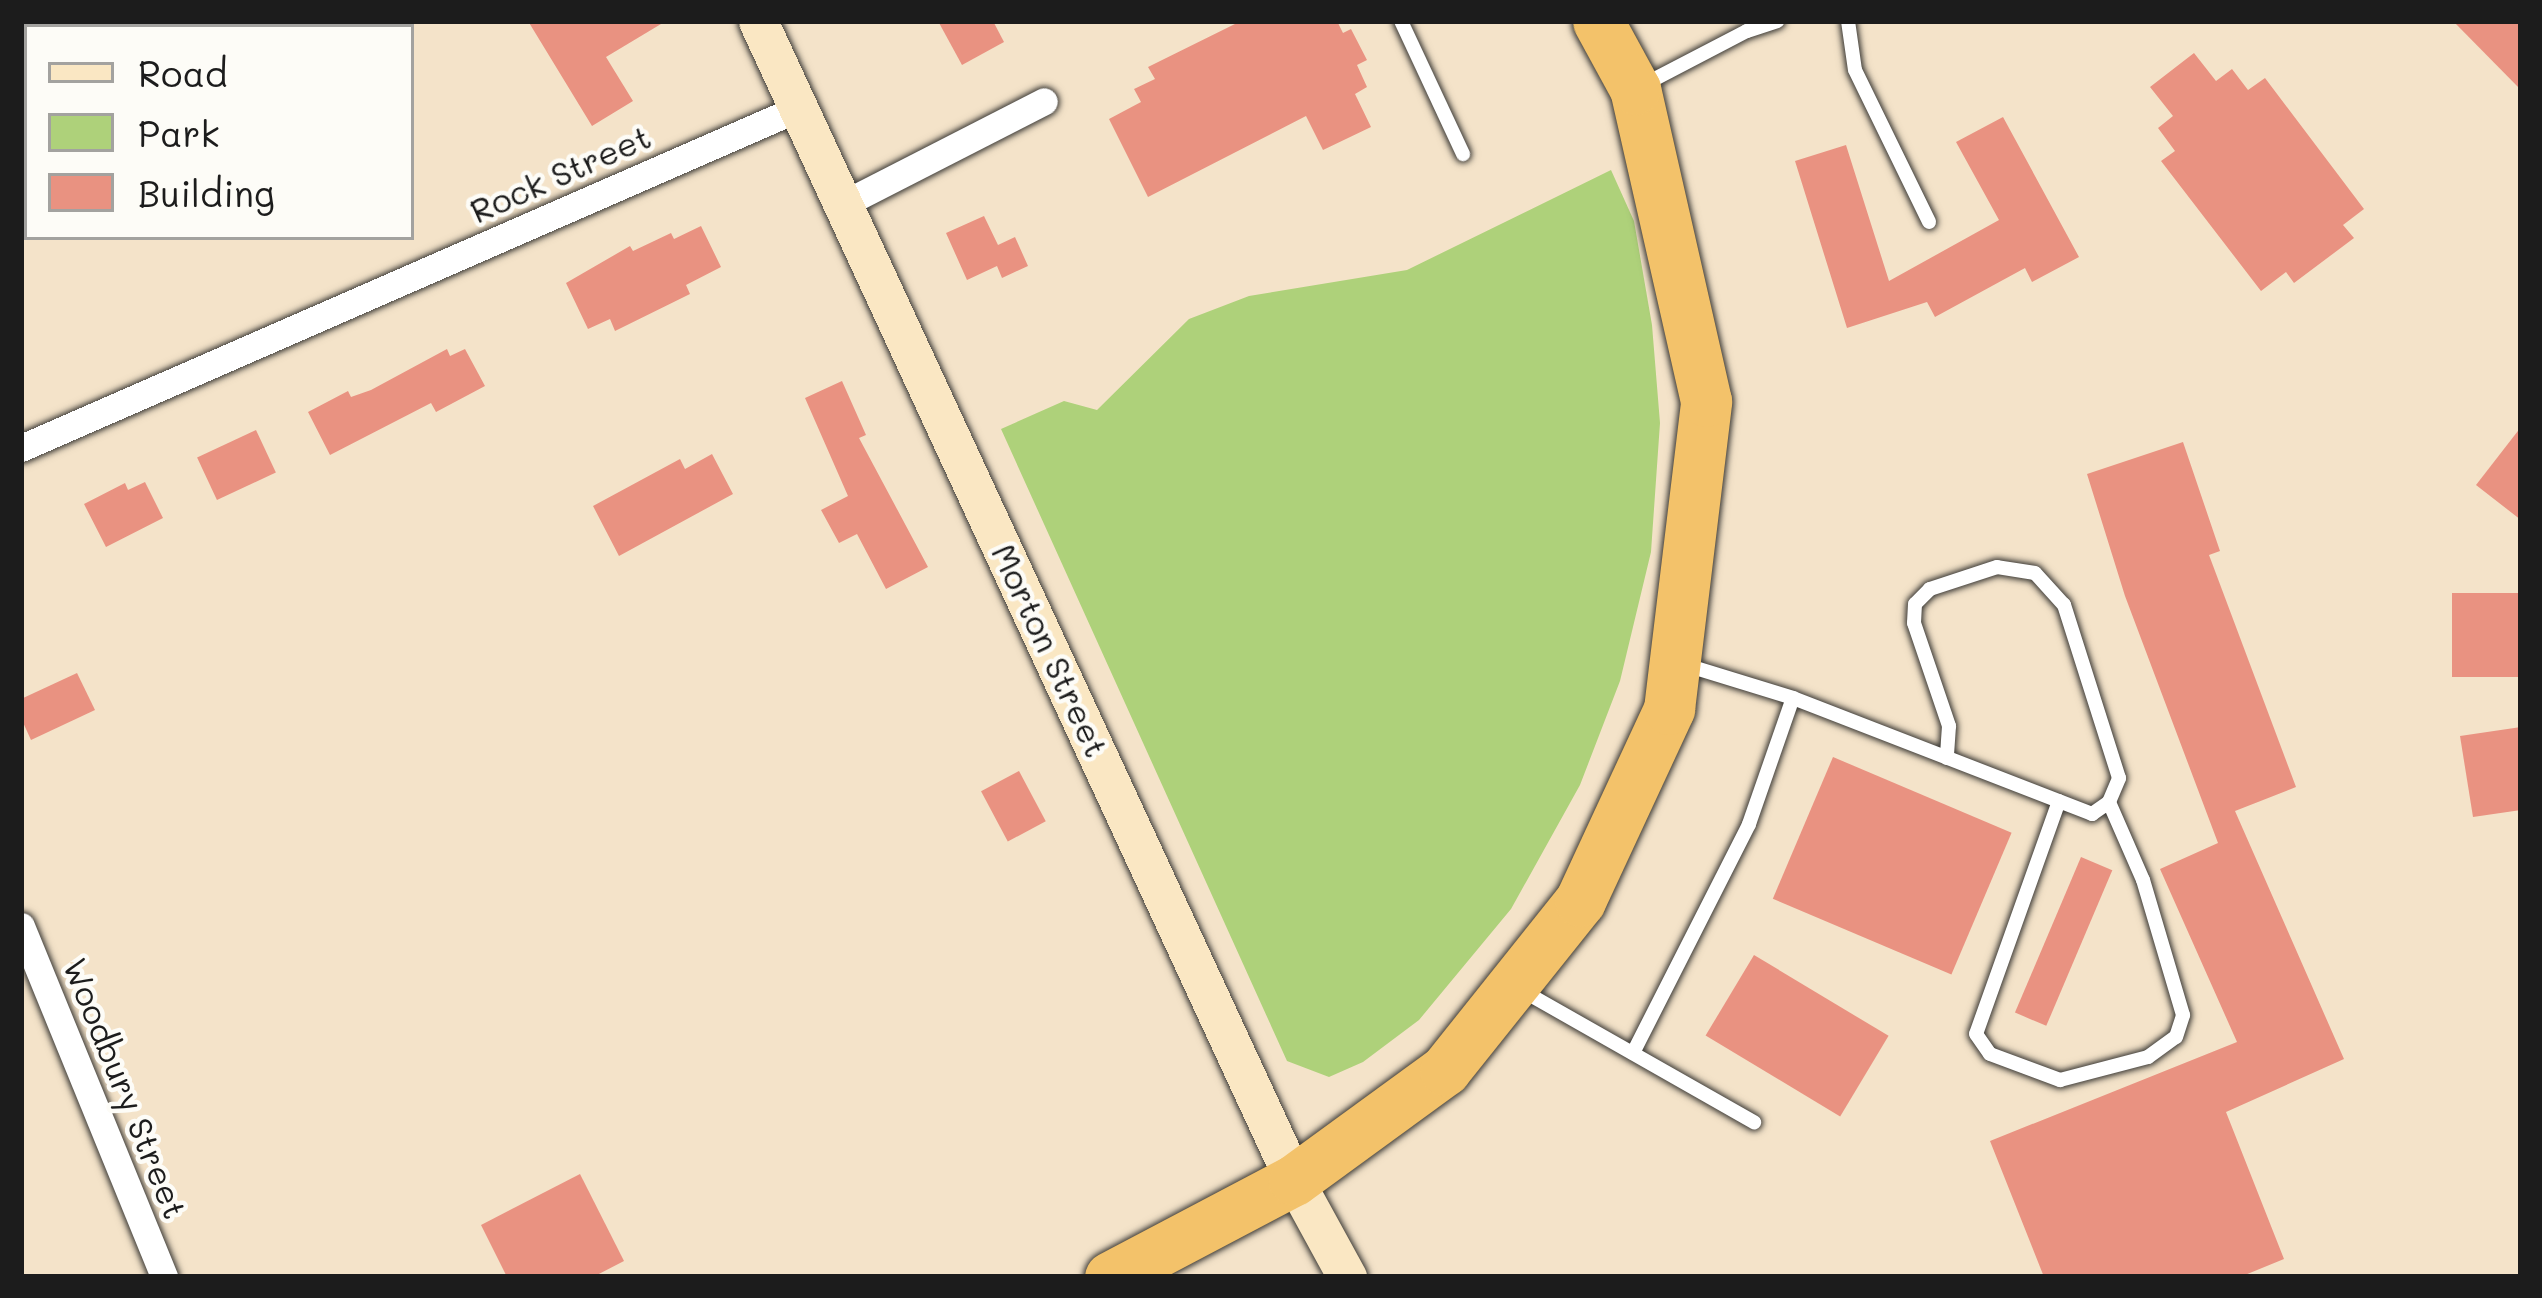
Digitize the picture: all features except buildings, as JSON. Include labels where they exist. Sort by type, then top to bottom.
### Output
[{"type":"highway","points":[[1110,1277],[1294,1180],[1444,1070],[1580,901],[1670,709],[1706,400],[1635,89],[1598,21]]},
{"type":"street","name":"Morton Street","points":[[758,21],[847,202],[1294,1180],[1347,1277]]},
{"type":"street","points":[[847,202],[1044,101]]},
{"type":"street","name":"Rock Street","points":[[21,448],[799,108]]},
{"type":"street","name":"Woodbury Street","points":[[21,926],[164,1277]]},
{"type":"lane","points":[[1401,21],[1463,154]]},
{"type":"lane","points":[[1848,21],[1855,70],[1929,222]]},
{"type":"lane","points":[[1635,89],[1773,22]]},
{"type":"lane","points":[[1675,662],[1793,698],[1947,758],[2092,814],[2109,802],[2119,778],[2064,604],[2035,573],[1997,567],[1930,589],[1915,604],[1914,623],[1949,726],[1947,758]]},
{"type":"lane","points":[[1633,1053],[1749,824],[1793,698]]},
{"type":"lane","points":[[2059,801],[1976,1034],[1990,1054],[2060,1080],[2148,1057],[2176,1037],[2183,1015],[2143,880],[2109,802]]},
{"type":"lane","points":[[1513,985],[1754,1122]]},
{"type":"green space","points":[[1611,170],[1634,221],[1652,325],[1660,423],[1651,552],[1620,681],[1580,785],[1511,909],[1419,1020],[1363,1062],[1329,1077],[1287,1061],[1001,429],[1064,401],[1097,410],[1189,319],[1249,296],[1407,270]]}]
